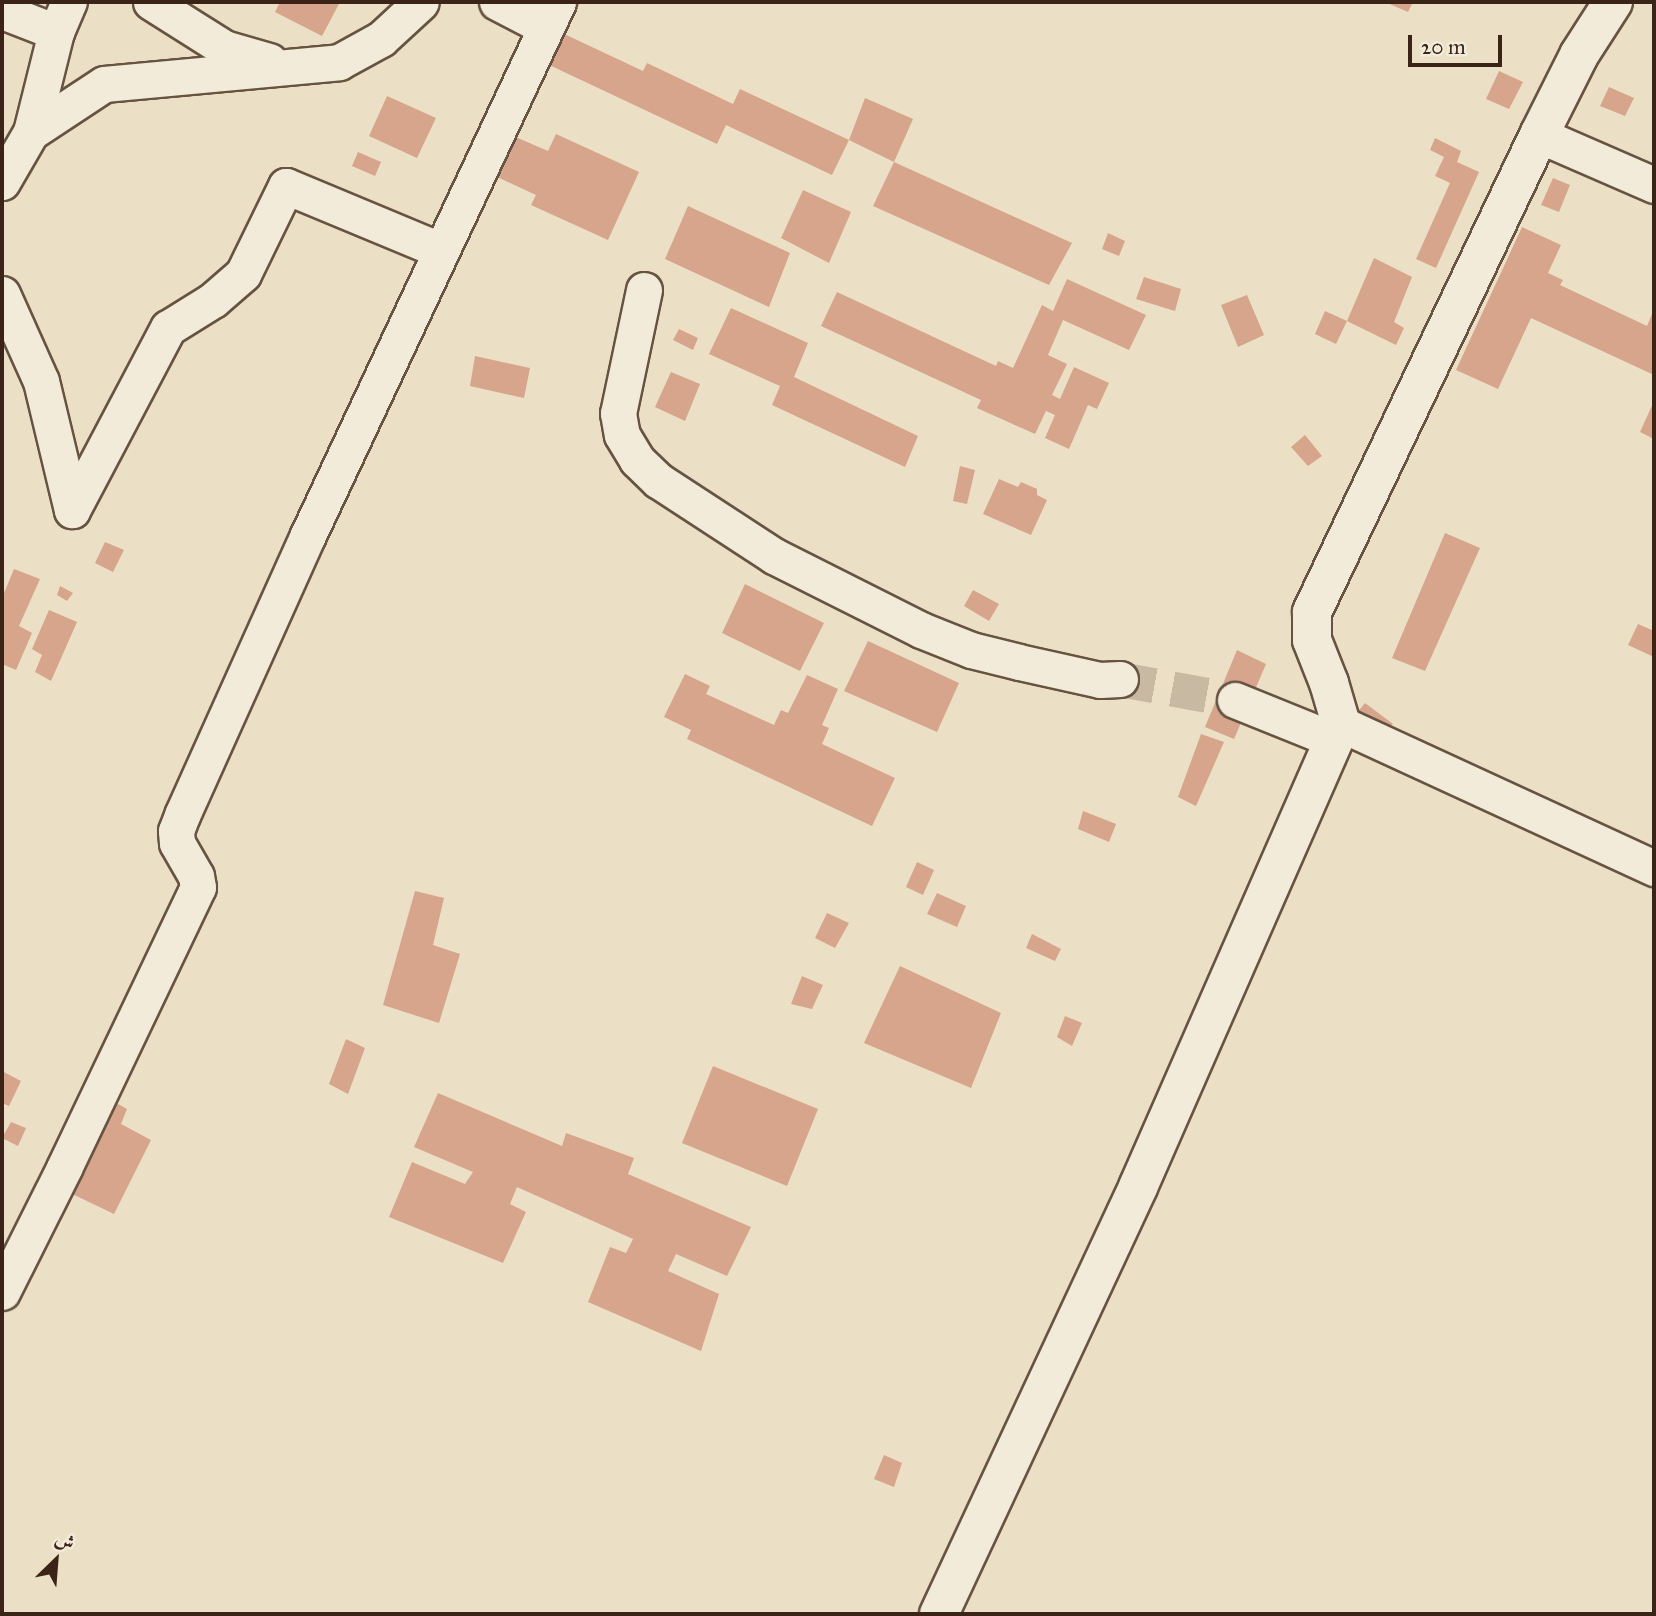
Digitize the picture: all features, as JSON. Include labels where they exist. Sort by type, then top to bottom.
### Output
[{"type":"main road","points":[[939,1614],[1138,1187],[1338,732],[1329,683],[1312,640],[1312,612],[1539,135],[1579,55],[1613,2]]},
{"type":"street","points":[[151,2],[224,48],[289,66]]},
{"type":"street","points":[[31,132],[104,84],[339,62],[381,39],[421,2]]},
{"type":"street","points":[[2,1292],[198,887],[196,876],[177,842],[176,831],[440,250],[551,15],[497,2]]},
{"type":"street","points":[[2,11],[62,17],[31,132],[2,182]]},
{"type":"street","points":[[1539,135],[1654,186]]},
{"type":"street","points":[[2,294],[41,381],[72,510],[168,328],[213,300],[243,274],[286,186],[440,250]]},
{"type":"street","points":[[644,290],[618,414],[627,443],[637,460],[659,481],[774,556],[921,630],[971,650],[1019,663],[1100,680],[1120,679]]},
{"type":"street","points":[[1235,700],[1338,732],[1654,868]]},
{"type":"building","points":[[280,2],[340,2],[322,36],[275,12]]},
{"type":"building","points":[[1385,2],[1413,2],[1408,12]]},
{"type":"building","points":[[560,32],[643,71],[647,63],[733,104],[740,89],[849,140],[832,175],[726,125],[717,144],[545,63]]},
{"type":"building","points":[[1499,71],[1523,82],[1509,109],[1486,99]]},
{"type":"building","points":[[1609,87],[1634,98],[1625,116],[1600,106]]},
{"type":"building","points":[[387,96],[436,118],[417,158],[369,136]]},
{"type":"building","points":[[865,98],[913,119],[894,162],[849,140]]},
{"type":"building","points":[[556,134],[639,172],[608,240],[531,205],[536,195],[493,175],[511,135],[548,151]]},
{"type":"building","points":[[1435,138],[1461,151],[1457,162],[1479,172],[1436,268],[1416,259],[1450,183],[1435,176],[1444,157],[1430,150]]},
{"type":"building","points":[[358,152],[381,162],[375,176],[352,166]]},
{"type":"building","points":[[894,162],[1072,243],[1049,285],[873,206]]},
{"type":"building","points":[[1553,178],[1570,185],[1559,212],[1541,205]]},
{"type":"building","points":[[803,190],[851,212],[829,263],[781,238]]},
{"type":"building","points":[[688,206],[790,253],[769,307],[665,259]]},
{"type":"building","points":[[1522,227],[1561,245],[1548,273],[1563,280],[1560,285],[1647,326],[1652,314],[1654,315],[1654,375],[1531,318],[1498,389],[1456,370]]},
{"type":"building","points":[[1108,233],[1125,241],[1119,256],[1102,249]]},
{"type":"building","points":[[1374,258],[1412,277],[1394,322],[1404,328],[1396,345],[1347,321]]},
{"type":"building","points":[[1144,277],[1181,289],[1175,311],[1136,299]]},
{"type":"building","points":[[1067,279],[1146,315],[1129,350],[1063,320],[1048,355],[1067,364],[1052,395],[1060,399],[1074,367],[1109,383],[1097,409],[1088,405],[1069,449],[1045,438],[1055,415],[1046,411],[1035,434],[977,408],[981,400],[821,326],[837,292],[996,366],[998,361],[1013,368],[1042,305],[1053,311]]},
{"type":"building","points":[[1247,295],[1264,335],[1238,347],[1221,305]]},
{"type":"building","points":[[731,308],[808,343],[794,377],[918,436],[905,467],[772,405],[780,386],[709,354]]},
{"type":"building","points":[[1325,311],[1347,321],[1336,344],[1315,334]]},
{"type":"building","points":[[679,329],[698,338],[693,350],[673,340]]},
{"type":"building","points":[[475,356],[530,368],[524,398],[470,386]]},
{"type":"building","points":[[671,372],[700,384],[685,421],[655,407]]},
{"type":"building","points":[[1654,401],[1654,439],[1640,432]]},
{"type":"building","points":[[1305,435],[1322,456],[1308,466],[1291,447]]},
{"type":"building","points":[[960,466],[975,470],[967,504],[953,501]]},
{"type":"building","points":[[999,479],[1018,487],[1021,482],[1037,489],[1037,495],[1047,500],[1031,535],[983,514]]},
{"type":"building","points":[[1445,533],[1480,548],[1425,671],[1392,658]]},
{"type":"building","points":[[105,542],[124,550],[113,572],[95,563]]},
{"type":"building","points":[[14,569],[40,579],[19,626],[32,633],[16,670],[2,664],[2,598]]},
{"type":"building","points":[[745,584],[824,623],[800,671],[722,633]]},
{"type":"building","points":[[60,586],[73,593],[67,601],[57,595]]},
{"type":"building","points":[[973,590],[999,604],[989,621],[964,606]]},
{"type":"building","points":[[49,610],[77,622],[51,681],[35,672],[42,655],[32,649]]},
{"type":"building","points":[[1638,624],[1654,631],[1654,657],[1628,645]]},
{"type":"building","points":[[868,641],[959,683],[937,732],[844,691]]},
{"type":"building","points":[[1237,650],[1266,664],[1234,739],[1205,727]]},
{"type":"building","points":[[685,674],[710,686],[706,694],[774,725],[781,710],[788,713],[807,675],[838,689],[822,725],[829,728],[822,744],[895,778],[872,826],[687,739],[691,730],[664,717]]},
{"type":"building","points":[[1365,703],[1393,724],[1383,734],[1356,714]]},
{"type":"building","points":[[1201,734],[1224,742],[1196,806],[1178,797]]},
{"type":"building","points":[[1083,811],[1116,824],[1109,842],[1078,829]]},
{"type":"building","points":[[917,862],[934,870],[923,895],[906,887]]},
{"type":"building","points":[[415,891],[444,898],[433,945],[460,954],[439,1023],[383,1005]]},
{"type":"building","points":[[937,893],[966,906],[957,927],[927,914]]},
{"type":"building","points":[[827,913],[849,923],[835,948],[815,938]]},
{"type":"building","points":[[1032,934],[1061,949],[1055,961],[1026,948]]},
{"type":"building","points":[[900,966],[1001,1013],[971,1088],[864,1043]]},
{"type":"building","points":[[802,976],[823,985],[812,1009],[791,1004]]},
{"type":"building","points":[[1065,1016],[1082,1023],[1072,1046],[1057,1037]]},
{"type":"building","points":[[346,1039],[365,1048],[348,1094],[329,1084]]},
{"type":"building","points":[[713,1066],[818,1109],[787,1186],[682,1143]]},
{"type":"building","points":[[2,1071],[21,1081],[9,1106],[2,1103]]},
{"type":"building","points":[[438,1093],[562,1146],[566,1133],[634,1158],[628,1174],[751,1227],[727,1276],[676,1254],[668,1271],[719,1294],[701,1351],[588,1302],[610,1247],[626,1253],[633,1239],[517,1187],[510,1204],[526,1212],[503,1263],[389,1217],[412,1162],[465,1184],[473,1172],[414,1147]]},
{"type":"building","points":[[109,1099],[127,1109],[121,1124],[151,1140],[114,1214],[66,1191]]},
{"type":"building","points":[[11,1122],[26,1128],[18,1146],[2,1138]]},
{"type":"building","points":[[884,1455],[902,1463],[894,1487],[874,1479]]},
{"type":"tunnel","points":[[1120,679],[1235,700]]}]
